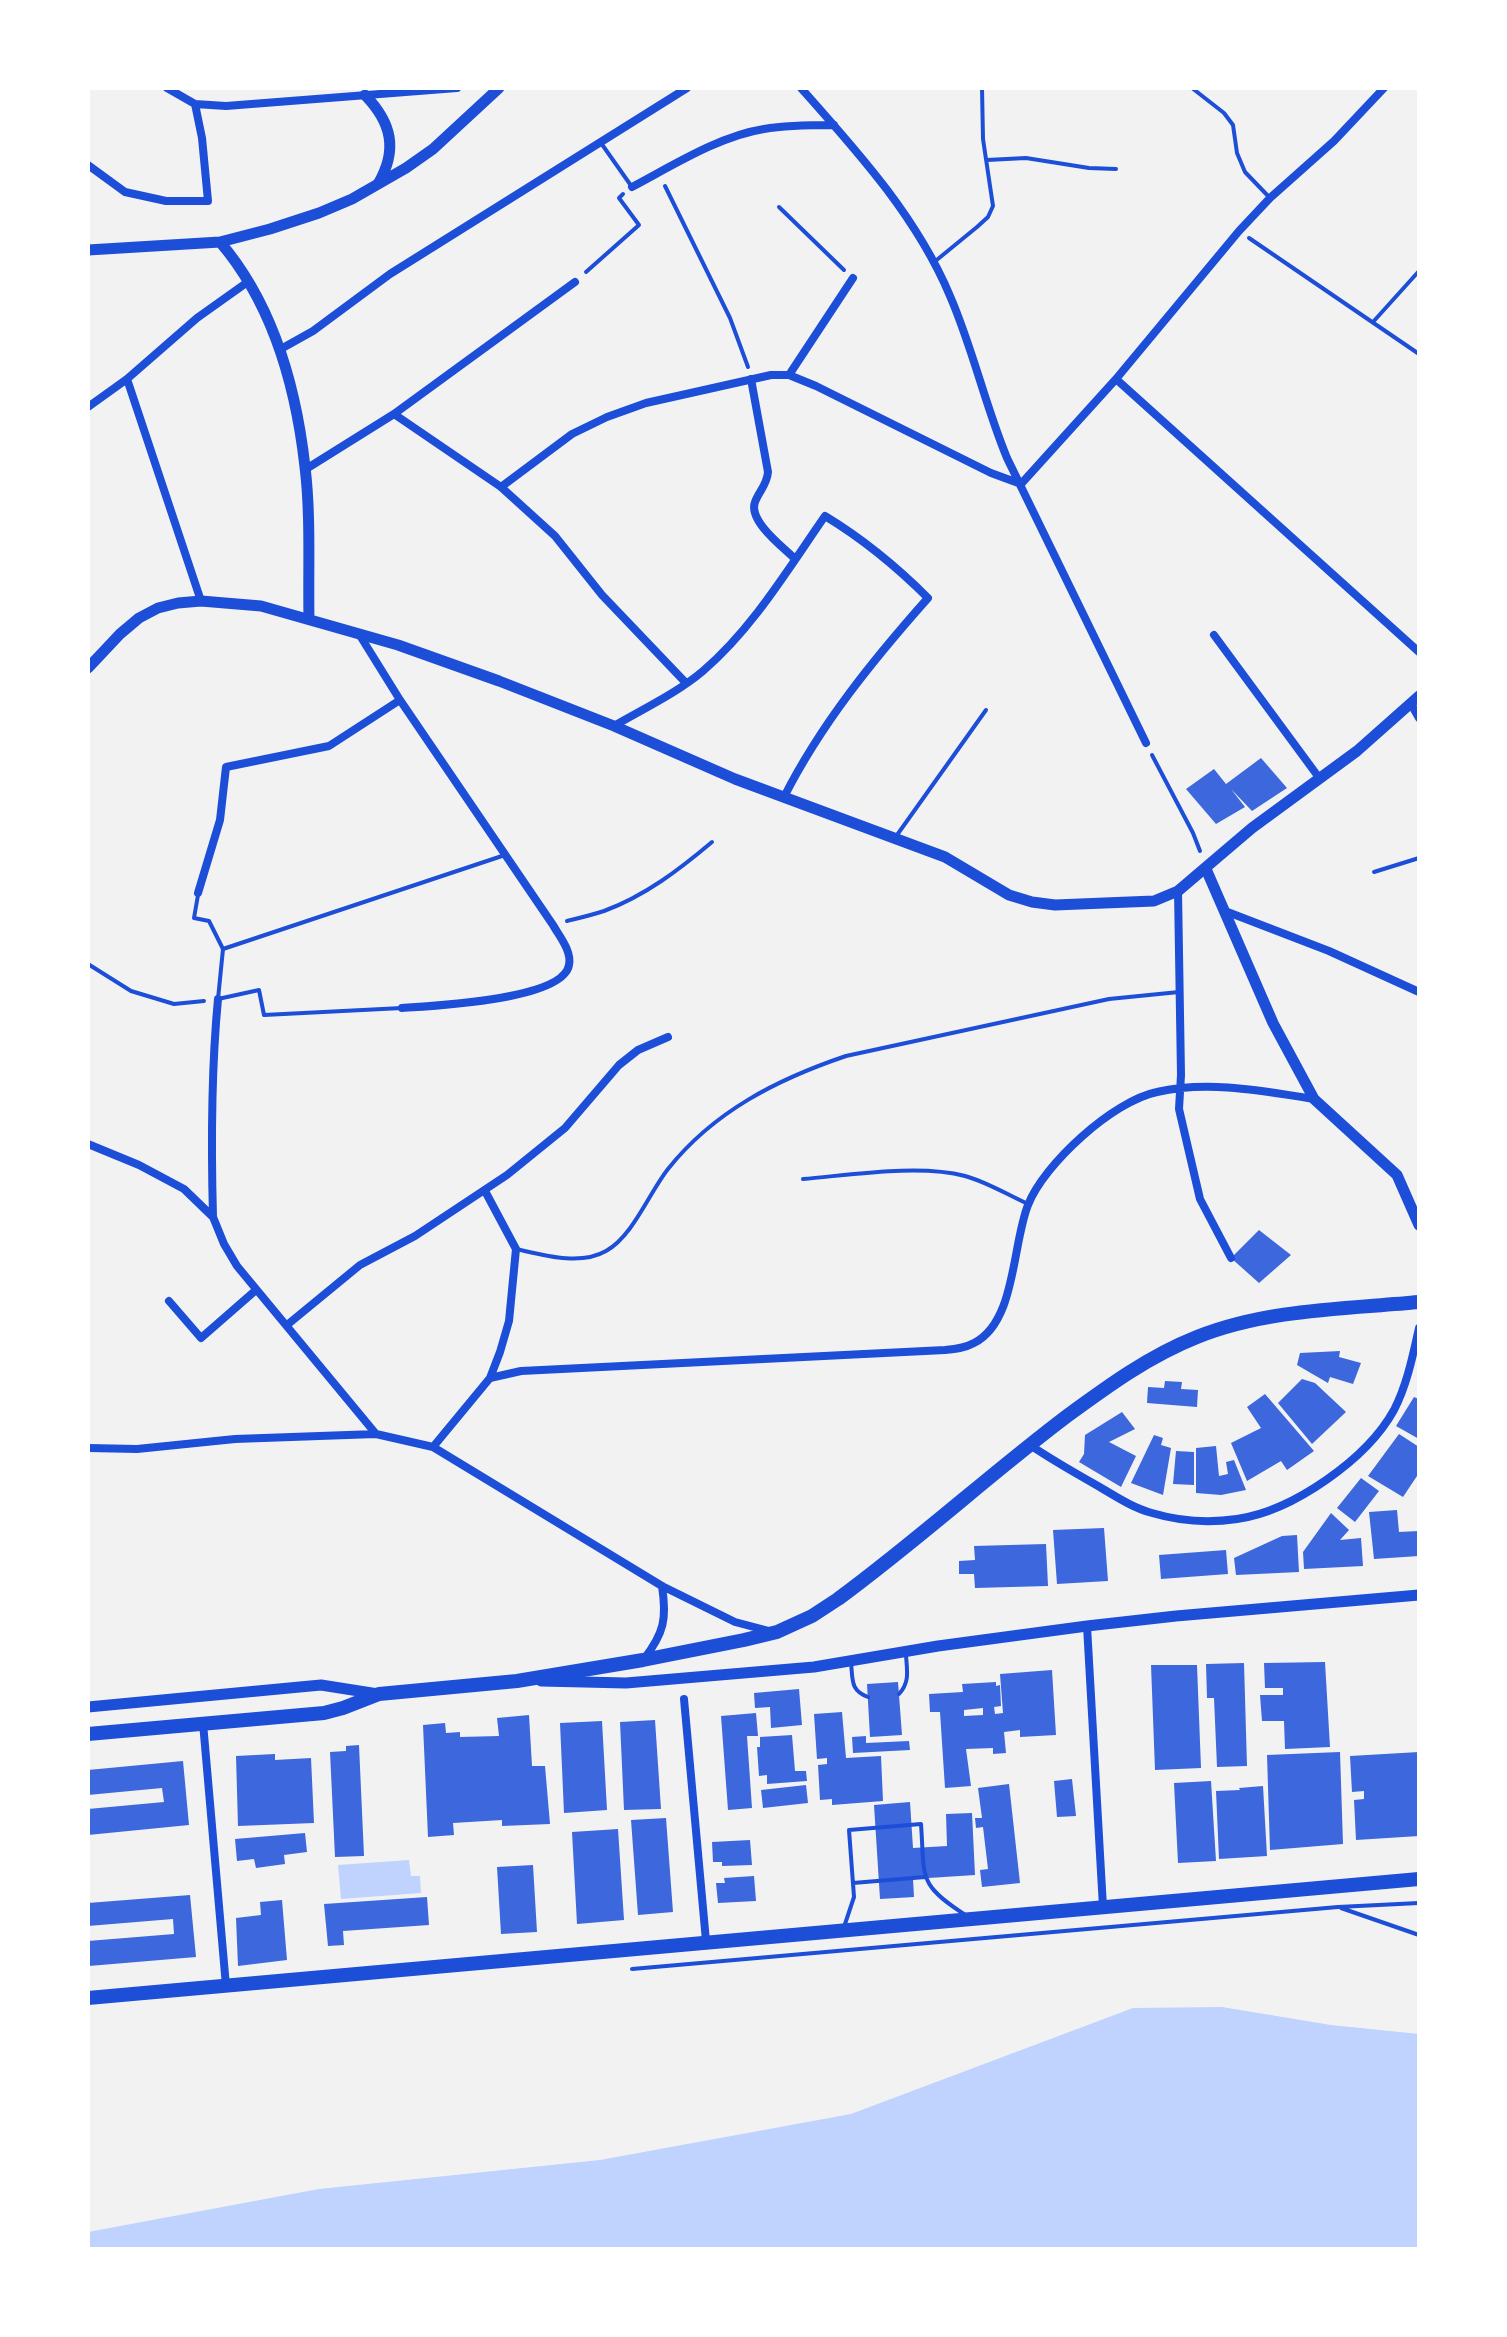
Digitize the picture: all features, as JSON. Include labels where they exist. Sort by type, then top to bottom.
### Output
[{"type":"main road","points":[[88,1734],[324,1713],[379,1694],[517,1681],[643,1660],[777,1632],[812,1616],[865,1579],[1030,1445],[1116,1380],[1158,1355],[1196,1337],[1242,1322],[1282,1314],[1419,1302]]},
{"type":"main road","points":[[88,1998],[1419,1879]]},
{"type":"street","points":[[167,88],[195,104],[226,106],[457,88]]},
{"type":"street","points":[[88,250],[220,242],[319,213],[352,199],[406,168],[433,149],[499,88]]},
{"type":"street","points":[[279,350],[313,331],[390,274],[687,88]]},
{"type":"street","points":[[801,88],[893,197],[933,263],[954,306],[1007,458],[1146,743]]},
{"type":"street","points":[[1021,484],[1116,379],[1239,231],[1270,198],[1334,141],[1384,88]]},
{"type":"street","points":[[365,95],[379,109],[388,127],[389,156],[378,184]]},
{"type":"street","points":[[88,165],[125,192],[166,201],[208,201],[202,138],[195,104]]},
{"type":"street","points":[[632,187],[742,134],[764,129],[834,125]]},
{"type":"street","points":[[220,242],[237,262],[265,310],[290,386],[306,469],[309,619]]},
{"type":"street","points":[[789,375],[853,278]]},
{"type":"street","points":[[88,407],[127,379],[197,318],[249,281]]},
{"type":"street","points":[[306,469],[394,414],[575,282]]},
{"type":"street","points":[[501,487],[572,434],[607,417],[646,403],[771,375],[789,375],[856,404],[991,473],[1021,484]]},
{"type":"street","points":[[127,379],[201,601]]},
{"type":"street","points":[[751,379],[768,472],[753,511],[758,522],[795,559]]},
{"type":"street","points":[[1116,379],[1419,652]]},
{"type":"street","points":[[394,414],[501,487],[555,536],[602,595],[686,683]]},
{"type":"street","points":[[614,726],[702,672],[759,610],[825,516],[851,531],[928,598],[858,683],[811,749],[784,797]]},
{"type":"street","points":[[88,668],[120,634],[139,618],[158,608],[201,601],[261,606],[398,645],[499,681],[614,726],[692,762],[945,857],[1009,895],[1055,905],[1154,901],[1178,891],[1252,828],[1357,751],[1415,700],[1419,718]]},
{"type":"street","points":[[359,634],[400,700],[553,925],[567,950],[569,965],[566,972],[541,987],[515,996],[402,1008]]},
{"type":"street","points":[[1214,635],[1320,779]]},
{"type":"street","points":[[198,893],[220,820],[226,767],[329,746],[400,700]]},
{"type":"street","points":[[1206,869],[1273,1023],[1314,1099],[1397,1175],[1419,1225]]},
{"type":"street","points":[[1178,891],[1179,1109],[1200,1199],[1231,1258]]},
{"type":"street","points":[[1225,911],[1329,951],[1419,992]]},
{"type":"street","points":[[218,999],[211,1119],[213,1217],[237,1266],[376,1434]]},
{"type":"street","points":[[287,1325],[360,1265],[415,1236],[485,1191],[538,1151],[565,1128],[619,1065],[638,1050],[668,1037]]},
{"type":"street","points":[[490,1378],[521,1371],[961,1348],[975,1343],[996,1325],[1028,1204],[1046,1175],[1101,1120],[1141,1096],[1180,1088],[1230,1088],[1314,1099]]},
{"type":"street","points":[[88,1144],[184,1189],[213,1217]]},
{"type":"street","points":[[433,1447],[490,1378],[509,1321],[516,1249],[485,1191]]},
{"type":"street","points":[[169,1301],[201,1338],[256,1290]]},
{"type":"street","points":[[1030,1445],[1125,1502],[1151,1513],[1212,1521],[1240,1518],[1272,1509],[1324,1481],[1372,1441],[1394,1410],[1406,1379],[1419,1328]]},
{"type":"street","points":[[88,1448],[137,1449],[235,1439],[376,1434],[433,1447],[662,1586],[735,1622],[777,1632]]},
{"type":"street","points":[[643,1660],[660,1635],[664,1623],[662,1586]]},
{"type":"street","points":[[517,1681],[626,1683],[814,1667],[1087,1626],[1419,1595]]},
{"type":"street","points":[[1087,1626],[1103,1907]]},
{"type":"street","points":[[88,1707],[321,1685],[379,1694]]},
{"type":"street","points":[[684,1699],[706,1941]]},
{"type":"street","points":[[203,1723],[226,1986]]},
{"type":"lane","points":[[933,263],[988,217],[993,206],[986,160],[982,88]]},
{"type":"lane","points":[[1192,88],[1224,113],[1233,125],[1237,153],[1245,172],[1270,198]]},
{"type":"lane","points":[[601,142],[632,187]]},
{"type":"lane","points":[[986,160],[1026,158],[1116,169]]},
{"type":"lane","points":[[895,838],[986,710]]},
{"type":"lane","points":[[223,949],[505,855]]},
{"type":"lane","points":[[198,893],[194,918],[209,921],[223,949],[218,999],[259,990],[264,1015],[402,1008]]},
{"type":"lane","points":[[516,1249],[571,1258],[605,1252],[629,1228],[668,1169],[698,1135],[760,1092],[807,1070],[846,1056],[1109,999],[1179,992]]},
{"type":"lane","points":[[803,1179],[878,1173],[948,1173],[966,1176],[1028,1204]]},
{"type":"lane","points":[[899,1694],[906,1686],[905,1652]]},
{"type":"lane","points":[[851,1661],[857,1693],[868,1697]]},
{"type":"lane","points":[[843,1930],[854,1897],[849,1830],[906,1825],[921,1824],[925,1877],[931,1890],[971,1919]]},
{"type":"lane","points":[[853,1883],[925,1877]]},
{"type":"path","points":[[658,173],[730,318],[751,379]]},
{"type":"path","points":[[575,282],[639,225],[619,198],[632,187]]},
{"type":"path","points":[[779,207],[853,278]]},
{"type":"path","points":[[1239,231],[1419,354]]},
{"type":"path","points":[[1373,322],[1419,271]]},
{"type":"path","points":[[1146,743],[1193,833],[1206,869]]},
{"type":"path","points":[[553,925],[606,910],[643,891],[678,870],[712,842]]},
{"type":"path","points":[[1374,872],[1419,858]]},
{"type":"path","points":[[88,964],[131,991],[174,1004],[218,999]]},
{"type":"path","points":[[626,1970],[1338,1907],[1419,1903]]},
{"type":"path","points":[[1338,1907],[1419,1935]]},
{"type":"water","points":[[409,1860],[411,1876],[420,1876],[421,1893],[341,1899],[338,1865]]},
{"type":"water","points":[[1222,2007],[1331,2025],[1419,2034],[1419,2249],[88,2249],[88,2232],[319,2189],[600,2160],[851,2114],[1133,2008]]},
{"type":"building","points":[[1261,758],[1287,788],[1252,811],[1231,789],[1245,807],[1216,824],[1186,789],[1214,769],[1226,784]]},
{"type":"building","points":[[1259,1230],[1291,1255],[1259,1283],[1231,1258]]},
{"type":"building","points":[[1340,1351],[1339,1357],[1361,1363],[1353,1384],[1330,1377],[1328,1383],[1297,1365],[1300,1353]]},
{"type":"building","points":[[1302,1379],[1315,1383],[1346,1412],[1312,1444],[1278,1403]]},
{"type":"building","points":[[1165,1381],[1182,1382],[1181,1389],[1198,1390],[1197,1407],[1147,1403],[1148,1387],[1164,1388]]},
{"type":"building","points":[[1265,1394],[1314,1451],[1287,1470],[1281,1461],[1247,1481],[1231,1443],[1261,1428],[1247,1407]]},
{"type":"building","points":[[1414,1397],[1419,1399],[1419,1439],[1396,1426]]},
{"type":"building","points":[[1122,1412],[1135,1429],[1109,1442],[1136,1456],[1121,1487],[1079,1462],[1084,1454],[1085,1435]]},
{"type":"building","points":[[1399,1434],[1419,1447],[1419,1473],[1403,1497],[1368,1476]]},
{"type":"building","points":[[1154,1435],[1163,1438],[1161,1445],[1171,1448],[1163,1495],[1131,1483]]},
{"type":"building","points":[[1216,1446],[1219,1476],[1228,1474],[1226,1462],[1234,1460],[1246,1490],[1221,1495],[1196,1493],[1196,1448]]},
{"type":"building","points":[[1176,1451],[1194,1452],[1194,1485],[1173,1484]]},
{"type":"building","points":[[1361,1478],[1379,1491],[1355,1522],[1337,1508]]},
{"type":"building","points":[[1397,1510],[1399,1532],[1419,1531],[1419,1556],[1374,1559],[1369,1512]]},
{"type":"building","points":[[1331,1513],[1349,1530],[1340,1540],[1361,1538],[1363,1566],[1304,1569],[1303,1552]]},
{"type":"building","points":[[1104,1528],[1108,1581],[1057,1584],[1053,1530]]},
{"type":"building","points":[[1297,1535],[1299,1572],[1236,1575],[1234,1558],[1282,1536]]},
{"type":"building","points":[[1046,1544],[1048,1586],[975,1588],[974,1574],[959,1574],[959,1561],[975,1560],[974,1546]]},
{"type":"building","points":[[1226,1550],[1228,1574],[1161,1579],[1159,1555]]},
{"type":"building","points":[[1325,1662],[1330,1747],[1285,1749],[1284,1721],[1262,1721],[1260,1695],[1283,1695],[1283,1688],[1265,1688],[1264,1663]]},
{"type":"building","points":[[1244,1663],[1247,1766],[1217,1767],[1214,1698],[1207,1698],[1206,1664]]},
{"type":"building","points":[[1151,1665],[1197,1665],[1201,1768],[1155,1770]]},
{"type":"building","points":[[1052,1670],[1056,1735],[1020,1737],[1020,1730],[1004,1732],[1006,1753],[993,1754],[993,1748],[966,1749],[971,1786],[945,1788],[940,1712],[930,1712],[929,1694],[963,1692],[962,1684],[996,1682],[996,1686],[1000,1685],[1001,1706],[994,1707],[995,1714],[1003,1713],[1000,1674]],"holes":[[[983,1708],[983,1715],[964,1716],[964,1710]]]},
{"type":"building","points":[[898,1682],[902,1735],[870,1737],[867,1684]]},
{"type":"building","points":[[799,1689],[802,1725],[771,1728],[770,1707],[755,1708],[754,1693]]},
{"type":"building","points":[[842,1712],[846,1758],[881,1756],[883,1801],[832,1805],[832,1799],[820,1800],[818,1765],[827,1764],[827,1758],[817,1759],[814,1714]]},
{"type":"building","points":[[756,1713],[758,1736],[747,1736],[752,1808],[728,1810],[721,1716]]},
{"type":"building","points":[[529,1715],[532,1766],[545,1766],[550,1824],[502,1826],[502,1820],[453,1823],[454,1835],[428,1837],[423,1725],[445,1723],[446,1733],[460,1732],[460,1737],[499,1736],[497,1718]]},
{"type":"building","points":[[655,1720],[661,1809],[624,1810],[620,1722]]},
{"type":"building","points":[[602,1721],[607,1810],[564,1813],[560,1723]]},
{"type":"building","points":[[792,1735],[795,1771],[806,1771],[807,1781],[767,1784],[767,1775],[759,1776],[757,1747],[760,1747],[760,1737]]},
{"type":"building","points":[[866,1736],[866,1743],[909,1741],[910,1750],[853,1753],[852,1737]]},
{"type":"building","points":[[359,1745],[364,1856],[335,1857],[330,1752],[346,1751],[346,1746]]},
{"type":"building","points":[[1340,1752],[1343,1844],[1270,1850],[1267,1755]]},
{"type":"building","points":[[1419,1752],[1419,1836],[1356,1840],[1354,1800],[1364,1799],[1364,1791],[1352,1792],[1350,1756]]},
{"type":"building","points":[[275,1754],[275,1760],[311,1758],[314,1823],[238,1826],[236,1756]]},
{"type":"building","points":[[183,1761],[189,1825],[88,1835],[88,1809],[164,1802],[162,1788],[88,1795],[88,1770]]},
{"type":"building","points":[[1072,1779],[1076,1816],[1057,1817],[1054,1781]]},
{"type":"building","points":[[1211,1781],[1216,1861],[1178,1863],[1174,1783]]},
{"type":"building","points":[[1009,1784],[1020,1883],[982,1887],[980,1870],[988,1869],[983,1827],[976,1828],[975,1818],[982,1818],[978,1788]]},
{"type":"building","points":[[806,1785],[808,1803],[763,1808],[761,1790]]},
{"type":"building","points":[[1263,1786],[1267,1856],[1219,1859],[1216,1791]]},
{"type":"building","points":[[910,1802],[913,1848],[947,1846],[946,1814],[972,1813],[975,1875],[913,1879],[914,1897],[880,1899],[874,1805]]},
{"type":"building","points":[[666,1818],[673,1912],[638,1915],[631,1820]]},
{"type":"building","points":[[618,1829],[624,1920],[577,1924],[572,1832]]},
{"type":"building","points":[[305,1833],[307,1852],[284,1855],[285,1864],[256,1868],[254,1859],[237,1861],[235,1839]]},
{"type":"building","points":[[750,1840],[752,1865],[722,1866],[722,1862],[713,1862],[712,1842]]},
{"type":"building","points":[[533,1865],[537,1932],[501,1934],[497,1867]]},
{"type":"building","points":[[754,1876],[756,1901],[718,1903],[716,1883],[725,1883],[724,1878]]},
{"type":"building","points":[[190,1895],[196,1957],[89,1966],[88,1941],[174,1934],[173,1919],[88,1926],[88,1903]]},
{"type":"building","points":[[427,1897],[429,1925],[343,1931],[344,1945],[328,1946],[324,1904]]},
{"type":"building","points":[[282,1900],[287,1960],[238,1966],[236,1918],[261,1915],[260,1902]]}]
